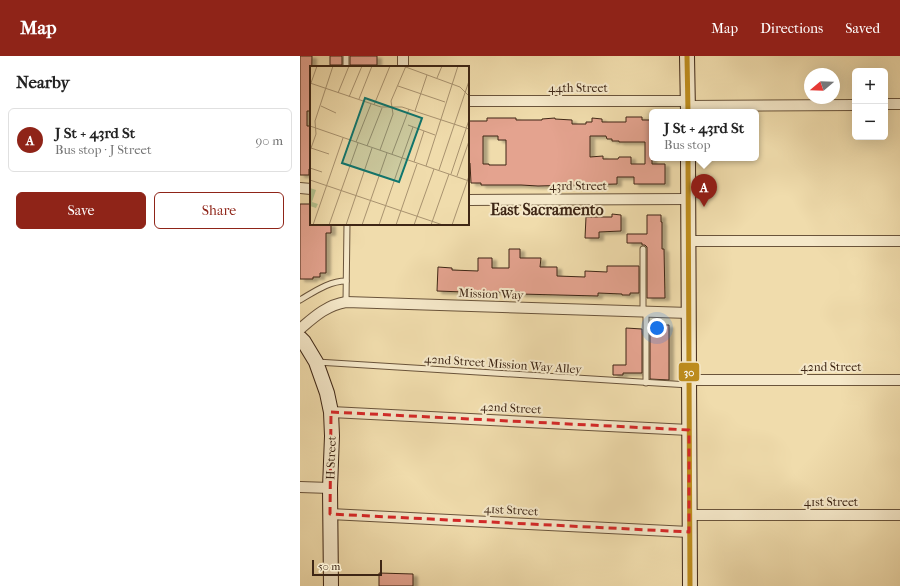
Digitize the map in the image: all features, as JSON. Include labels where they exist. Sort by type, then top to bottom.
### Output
[{"type":"main road","points":[[688,56],[688,106]]},
{"type":"main road","points":[[688,161],[690,586]]},
{"type":"main road","name":"H Street","points":[[300,338],[316,362],[327,394],[331,412],[330,586]]},
{"type":"street","name":"44th Street","points":[[469,101],[688,106],[852,105]]},
{"type":"street","points":[[888,104],[900,104]]},
{"type":"street","name":"43rd Street","points":[[469,200],[688,199]]},
{"type":"street","points":[[688,241],[900,241]]},
{"type":"street","name":"Mission Way","points":[[300,329],[328,308],[346,302],[689,313]]},
{"type":"street","name":"42nd Street","points":[[689,383],[900,380]]},
{"type":"street","name":"42nd Street","points":[[331,412],[689,430]]},
{"type":"street","points":[[300,487],[330,488]]},
{"type":"street","name":"41st Street","points":[[330,514],[690,532]]},
{"type":"street","name":"41st Street","points":[[689,515],[900,516]]},
{"type":"lane","points":[[346,302],[347,225]]},
{"type":"lane","points":[[643,249],[646,383]]},
{"type":"lane","points":[[300,300],[323,287],[341,281],[346,281]]},
{"type":"lane","name":"42nd Street Mission Way Alley","points":[[316,362],[646,383],[689,383]]},
{"type":"highlighted area","points":[[331,412],[689,430],[689,532],[330,514]]},
{"type":"building","points":[[300,56],[312,56],[312,66],[310,66],[310,111],[307,111],[307,126],[310,126],[310,169],[309,175],[300,175]]},
{"type":"building","points":[[330,56],[342,56],[342,65],[330,65]]},
{"type":"building","points":[[350,56],[377,56],[377,65],[350,65]]},
{"type":"building","points":[[626,117],[642,117],[642,120],[649,120],[649,161],[652,161],[652,164],[665,164],[665,184],[634,184],[634,177],[617,177],[617,184],[538,186],[481,185],[481,183],[471,183],[469,163],[469,121],[487,121],[487,118],[542,120],[555,118],[572,120],[572,124],[586,124],[586,122],[592,122],[592,118],[602,119],[602,122],[626,122]],"holes":[[[483,136],[498,136],[498,140],[506,140],[506,165],[483,164]],[[590,136],[606,136],[607,139],[612,139],[612,141],[645,142],[645,164],[631,164],[631,157],[619,157],[618,159],[603,159],[603,156],[590,157]]]},
{"type":"building","points":[[300,204],[310,204],[310,225],[331,225],[331,233],[326,233],[326,273],[320,273],[320,277],[313,277],[313,279],[300,279]]},
{"type":"building","points":[[612,214],[621,215],[621,231],[599,232],[599,238],[585,238],[586,217],[612,217]]},
{"type":"building","points":[[647,215],[661,215],[662,249],[664,249],[665,298],[647,298],[647,247],[642,245],[642,243],[627,243],[627,234],[647,234]]},
{"type":"building","points":[[509,249],[520,249],[520,258],[541,258],[540,267],[557,267],[557,276],[585,277],[585,271],[607,272],[607,266],[639,266],[639,293],[622,295],[598,293],[598,296],[520,294],[520,292],[506,291],[491,293],[437,291],[438,267],[452,268],[452,270],[478,271],[478,258],[492,258],[492,268],[509,268]]},
{"type":"building","points":[[650,325],[669,325],[669,380],[650,379]]},
{"type":"building","points":[[626,328],[642,329],[642,373],[623,373],[623,375],[613,375],[613,365],[626,365]]},
{"type":"building","points":[[379,573],[413,574],[413,586],[379,586]]},
{"type":"transit line","name":"30","points":[[687,56],[688,109]]},
{"type":"transit line","name":"30","points":[[688,161],[690,586]]},
{"type":"place","name":"J St + 43rd St","points":[[704,207]]},
{"type":"district","name":"East Sacramento","points":[[547,209]]}]
